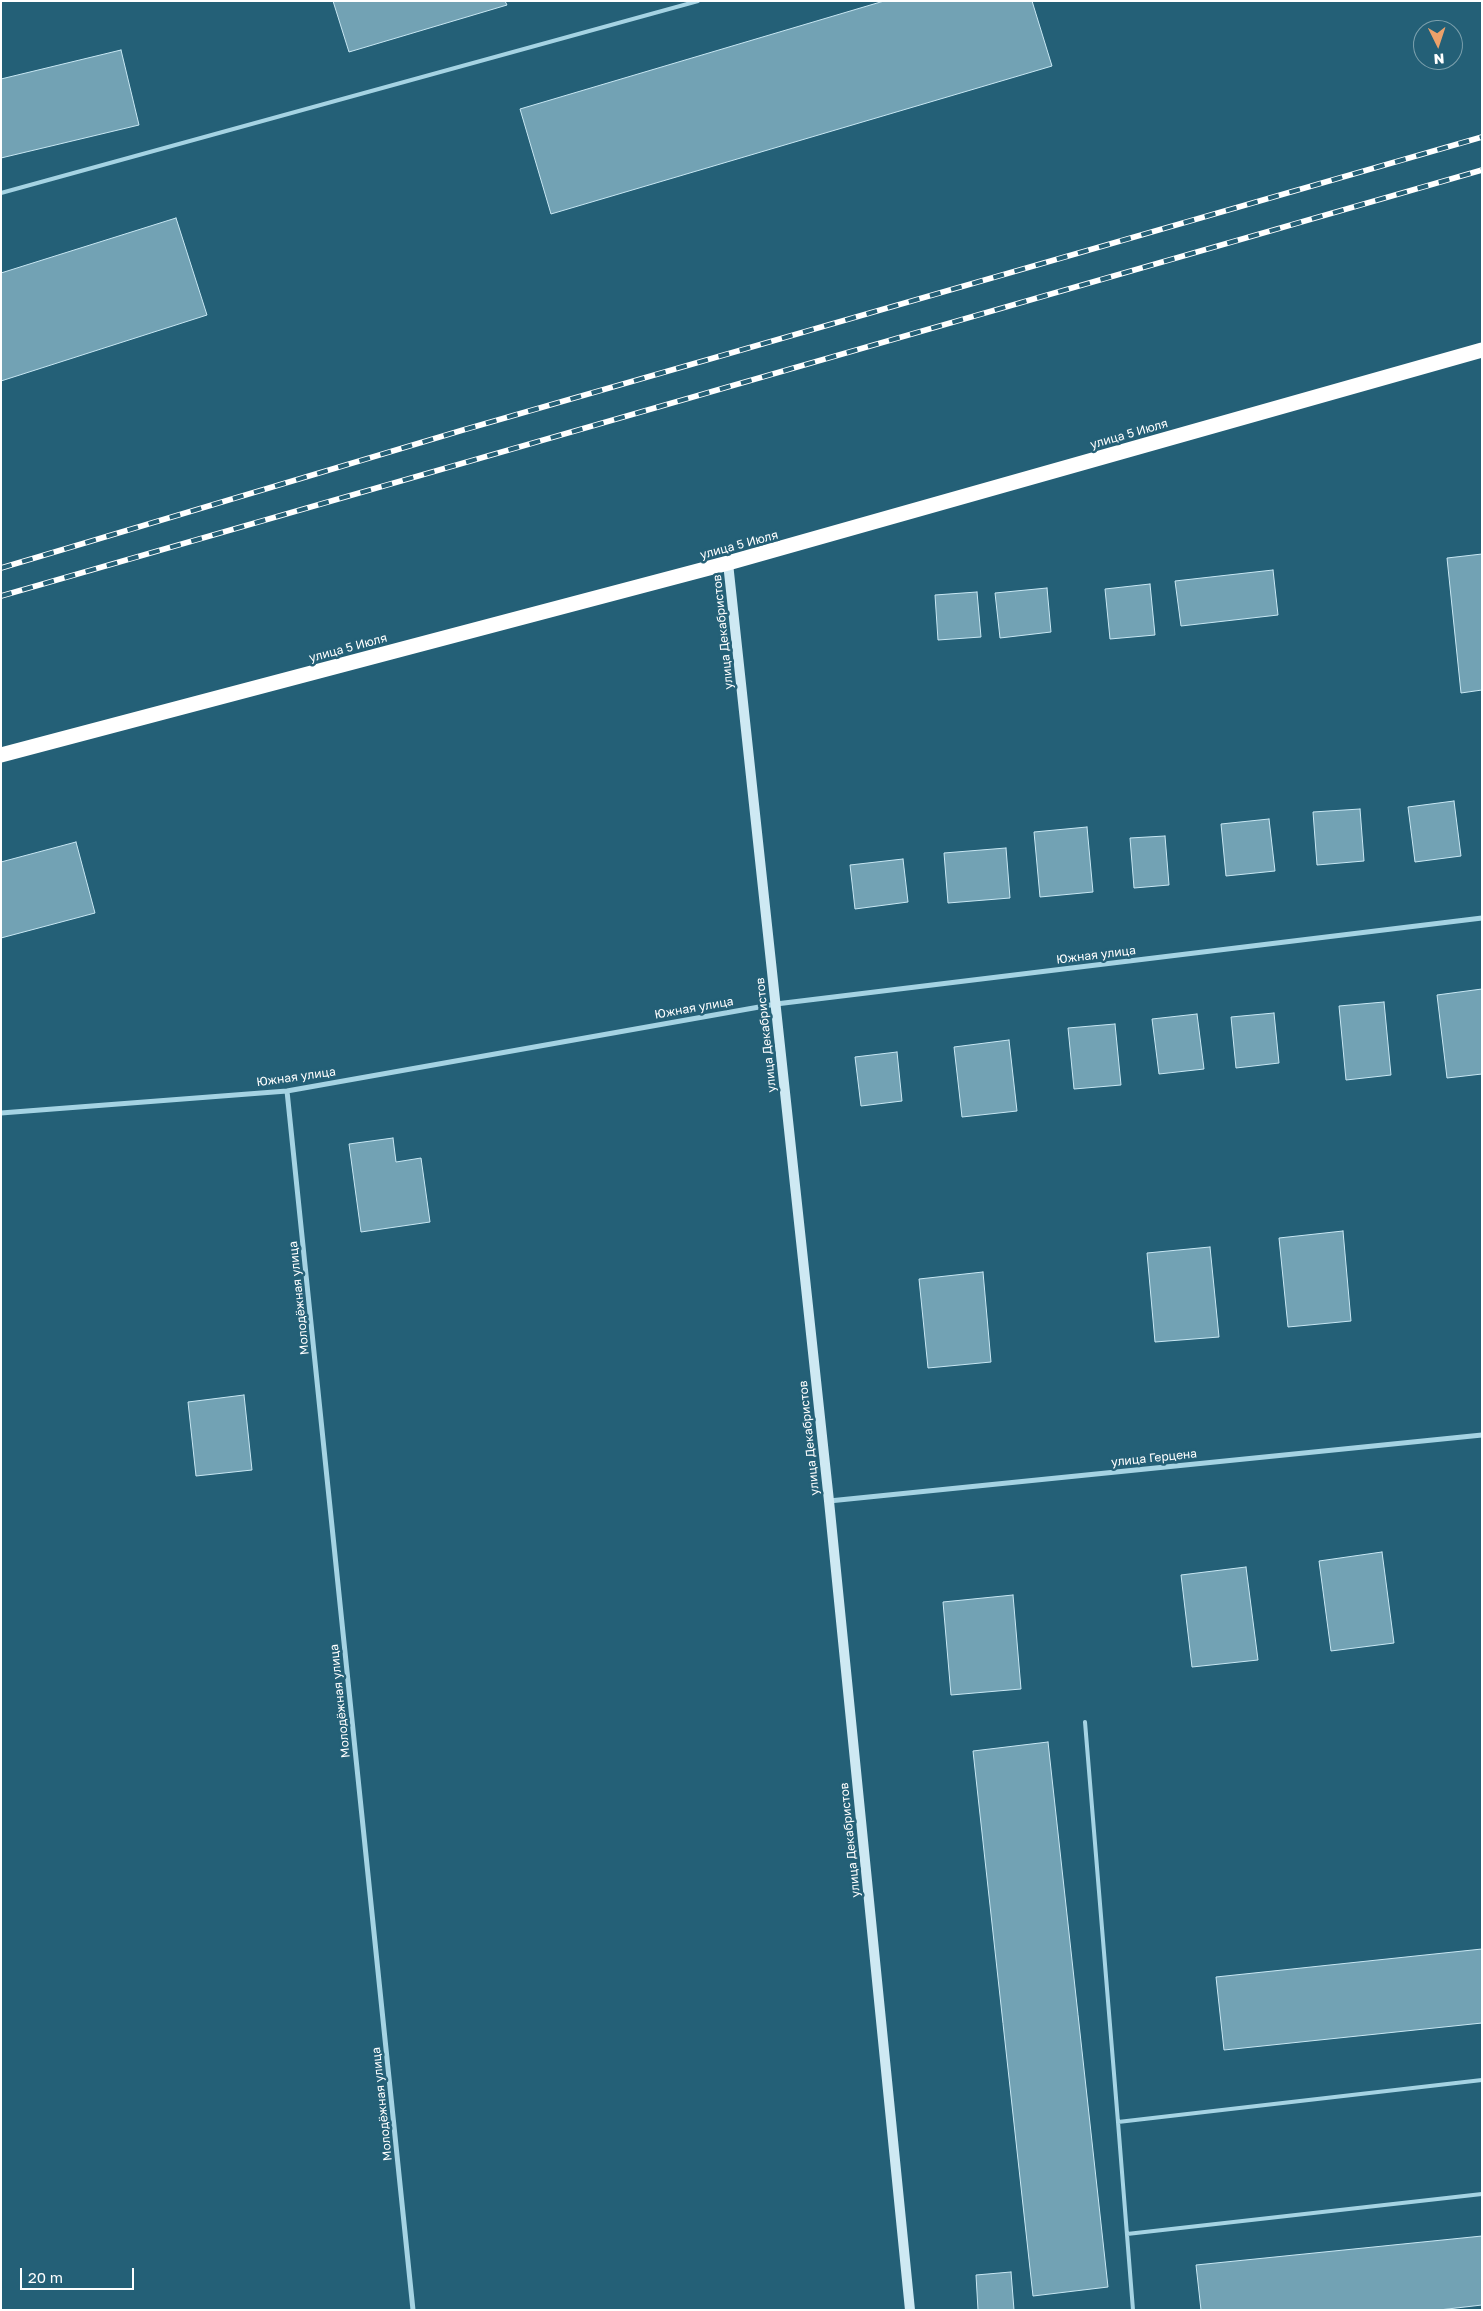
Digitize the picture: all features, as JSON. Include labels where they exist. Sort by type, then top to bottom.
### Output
[{"type":"highway","name":"улица 5 Июля","points":[[1,756],[728,563],[1482,350]]},
{"type":"main road","name":"улица Декабристов","points":[[728,563],[829,1501],[910,2310]]},
{"type":"street","name":"Южная улица","points":[[1,1113],[287,1091],[776,1004],[1482,918]]},
{"type":"street","name":"Молодёжная улица","points":[[287,1091],[413,2310]]},
{"type":"street","name":"улица Герцена","points":[[829,1501],[1482,1435]]},
{"type":"lane","points":[[1,193],[698,1]]},
{"type":"lane","points":[[1085,1722],[1133,2310]]},
{"type":"lane","points":[[1118,2122],[1482,2080]]},
{"type":"lane","points":[[1127,2234],[1482,2194]]},
{"type":"building","points":[[333,1],[505,1],[507,5],[349,52]]},
{"type":"building","points":[[884,1],[1032,1],[1052,66],[551,214],[520,109]]},
{"type":"building","points":[[121,50],[139,125],[1,158],[1,79]]},
{"type":"building","points":[[176,218],[207,315],[1,381],[1,273]]},
{"type":"building","points":[[1482,554],[1482,690],[1461,693],[1447,558]]},
{"type":"building","points":[[1273,570],[1278,615],[1181,626],[1175,581]]},
{"type":"building","points":[[1150,584],[1155,635],[1110,639],[1105,589]]},
{"type":"building","points":[[1047,588],[1051,632],[1000,638],[995,593]]},
{"type":"building","points":[[977,592],[981,637],[938,640],[935,595]]},
{"type":"building","points":[[1454,801],[1461,856],[1415,862],[1408,807]]},
{"type":"building","points":[[1360,809],[1364,861],[1317,865],[1313,812]]},
{"type":"building","points":[[1269,819],[1275,871],[1226,876],[1221,824]]},
{"type":"building","points":[[1087,827],[1093,892],[1040,897],[1034,832]]},
{"type":"building","points":[[1165,836],[1169,885],[1134,888],[1130,838]]},
{"type":"building","points":[[76,842],[95,913],[1,938],[1,862]]},
{"type":"building","points":[[1006,848],[1010,898],[948,903],[944,853]]},
{"type":"building","points":[[903,859],[908,902],[855,909],[850,865]]},
{"type":"building","points":[[1482,989],[1482,1074],[1447,1078],[1437,995]]},
{"type":"building","points":[[1384,1002],[1391,1075],[1346,1080],[1339,1006]]},
{"type":"building","points":[[1274,1013],[1279,1063],[1236,1068],[1231,1017]]},
{"type":"building","points":[[1197,1014],[1204,1069],[1159,1074],[1152,1019]]},
{"type":"building","points":[[1115,1024],[1121,1085],[1074,1089],[1068,1028]]},
{"type":"building","points":[[1009,1040],[1017,1111],[962,1117],[954,1047]]},
{"type":"building","points":[[897,1052],[902,1101],[861,1106],[855,1057]]},
{"type":"building","points":[[393,1138],[396,1162],[421,1158],[430,1222],[361,1232],[349,1144]]},
{"type":"building","points":[[1343,1231],[1351,1321],[1288,1327],[1279,1238]]},
{"type":"building","points":[[1210,1247],[1219,1337],[1155,1342],[1147,1253]]},
{"type":"building","points":[[983,1272],[991,1362],[928,1368],[919,1279]]},
{"type":"building","points":[[244,1395],[252,1470],[196,1476],[188,1402]]},
{"type":"building","points":[[1382,1552],[1394,1643],[1331,1651],[1319,1561]]},
{"type":"building","points":[[1246,1567],[1258,1660],[1192,1667],[1181,1575]]},
{"type":"building","points":[[1013,1595],[1021,1689],[951,1695],[943,1602]]},
{"type":"building","points":[[1048,1742],[1108,2287],[1033,2296],[973,1751]]},
{"type":"building","points":[[1482,1949],[1482,2023],[1224,2050],[1216,1977]]},
{"type":"building","points":[[1482,2236],[1482,2305],[1439,2310],[1201,2310],[1196,2265]]},
{"type":"building","points":[[1011,2272],[1014,2310],[978,2310],[976,2275]]},
{"type":"railway","points":[[1,568],[463,430],[1482,137]]},
{"type":"railway","points":[[1,596],[1482,170]]}]
